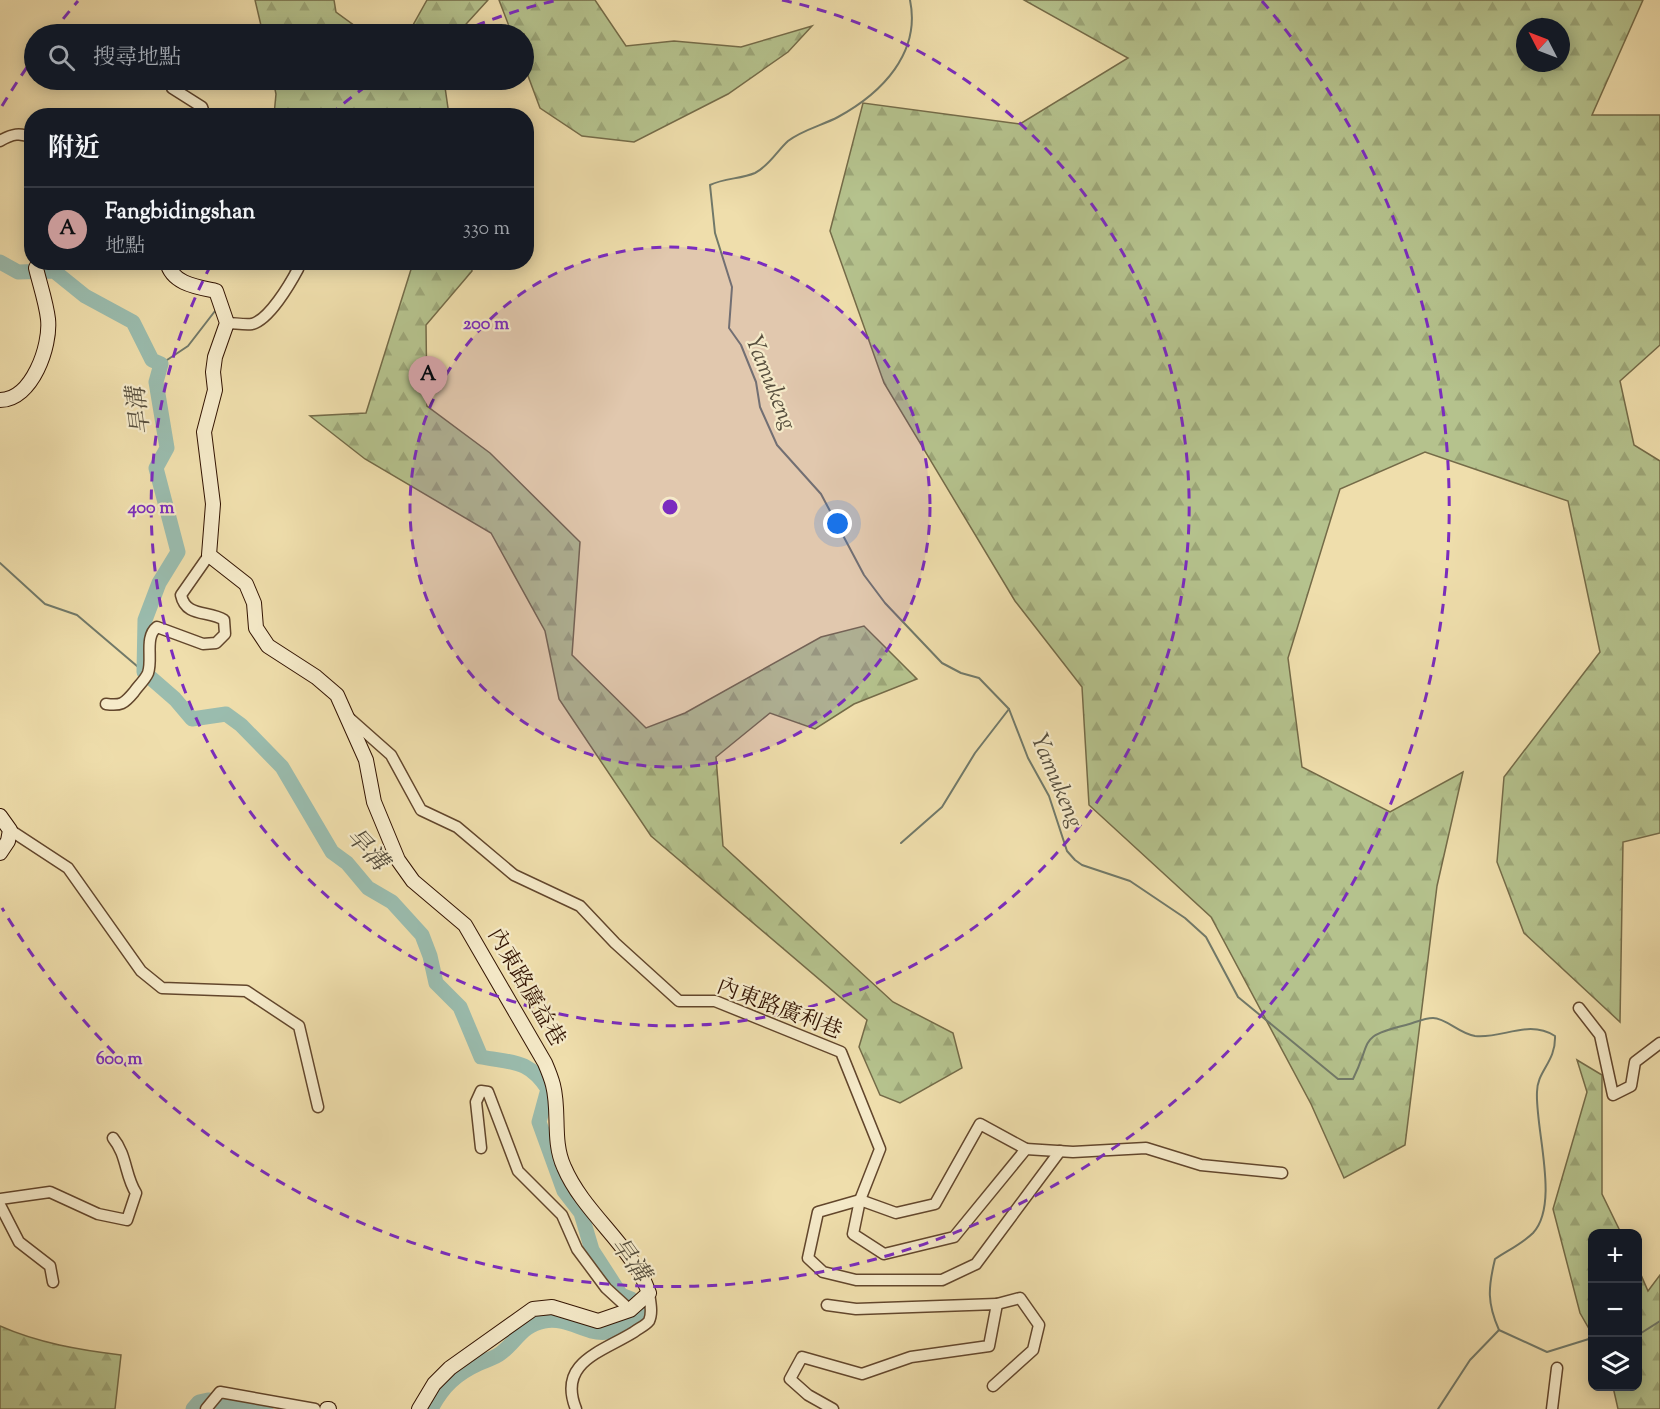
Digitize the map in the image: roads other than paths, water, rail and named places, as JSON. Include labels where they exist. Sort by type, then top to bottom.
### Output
[{"type":"street","points":[[175,90],[202,108]]},
{"type":"street","points":[[0,141],[10,135],[24,134]]},
{"type":"street","points":[[0,400],[10,400],[27,385],[45,342],[48,320],[36,270]]},
{"type":"street","points":[[106,704],[125,703],[147,676],[150,642],[153,630],[157,627],[203,644],[216,643],[225,634],[225,620],[193,611],[186,606],[181,595],[209,555],[213,504],[204,432],[215,390],[213,372],[215,357],[227,323],[216,291],[187,285],[168,270]]},
{"type":"street","points":[[227,323],[252,324],[260,319],[285,293],[297,270]]},
{"type":"street","name":"內東路廣益巷","points":[[209,555],[246,584],[254,603],[256,628],[268,646],[316,677],[336,695],[366,760],[374,802],[398,860],[413,881],[465,924],[545,1063],[553,1086],[557,1142],[563,1167],[578,1192],[641,1271],[649,1293],[651,1315],[645,1325],[611,1346],[589,1356],[571,1379],[569,1386],[576,1409]]},
{"type":"street","name":"內東路廣益巷","points":[[345,714],[391,755],[421,810],[457,827],[514,875],[580,906],[615,943],[679,1000]]},
{"type":"street","points":[[0,816],[10,830],[68,868],[141,971],[162,988],[246,992],[299,1026],[318,1107]]},
{"type":"street","points":[[0,853],[8,841],[10,830]]},
{"type":"street","name":"內東路廣利巷","points":[[679,1000],[715,1000],[841,1052],[880,1149],[860,1200],[853,1234],[884,1254],[954,1237],[1026,1149]]},
{"type":"street","points":[[1579,1008],[1600,1035],[1603,1058],[1613,1095],[1631,1086],[1635,1062],[1660,1043]]},
{"type":"street","points":[[481,1148],[476,1102],[481,1091],[488,1092],[518,1171],[562,1215],[577,1249],[606,1288],[630,1310]]},
{"type":"street","points":[[1060,1151],[976,1264],[942,1280],[856,1280],[823,1272],[808,1258],[818,1212],[860,1200],[896,1213],[934,1204],[981,1124],[1026,1149],[1060,1151],[1146,1148],[1201,1165],[1282,1173]]},
{"type":"street","points":[[0,1200],[50,1192],[98,1214],[127,1220],[136,1193],[129,1182],[129,1171],[119,1146],[112,1138]]},
{"type":"street","points":[[0,1205],[19,1242],[51,1266],[52,1282]]},
{"type":"street","points":[[419,1409],[434,1384],[450,1368],[533,1309],[552,1307],[598,1320],[630,1310],[649,1293]]},
{"type":"street","points":[[827,1305],[856,1309],[997,1304],[1020,1298],[1039,1325],[1033,1350],[993,1386]]},
{"type":"street","points":[[833,1409],[808,1395],[790,1379],[802,1357],[862,1374],[911,1357],[989,1346],[997,1304]]},
{"type":"street","points":[[1552,1409],[1557,1368]]},
{"type":"street","points":[[206,1409],[220,1392],[315,1409]]},
{"type":"waterway","name":"Yamukeng","points":[[910,0],[912,19],[910,37],[904,54],[895,69],[869,96],[838,117],[788,141],[765,166],[755,173],[710,185],[715,233],[732,287],[729,328],[741,345],[756,382],[760,407],[777,445],[821,494],[864,575],[885,603],[942,663],[961,673],[979,678],[1009,709],[1028,758],[1049,796],[1067,851],[1082,865],[1130,881],[1185,918],[1206,937],[1238,997],[1338,1079],[1353,1079],[1373,1037],[1390,1029],[1426,1019],[1438,1019],[1475,1036],[1525,1029],[1545,1031],[1555,1036],[1553,1053],[1540,1078],[1537,1092],[1546,1185],[1545,1204],[1541,1220],[1533,1233],[1495,1259],[1490,1295],[1492,1312],[1499,1330]]},
{"type":"waterway","name":"旱溝","points":[[0,262],[18,272],[54,271],[85,296],[133,322],[152,360],[161,364],[156,382],[167,448],[156,468],[178,552],[159,583],[145,620],[144,672],[175,699],[192,719],[226,714],[241,725],[282,767],[332,852],[347,863],[368,888],[392,902],[422,935],[436,983],[460,1007],[481,1057],[519,1064],[534,1072],[541,1079],[548,1089],[539,1122],[564,1191],[581,1213],[592,1250],[621,1295],[631,1299],[641,1308],[639,1316],[624,1327],[611,1332],[588,1330],[557,1321],[536,1323],[525,1330],[499,1355],[457,1376],[445,1387],[431,1409]]},
{"type":"waterway","points":[[161,364],[188,346],[215,311]]},
{"type":"waterway","points":[[0,563],[45,604],[77,615],[144,672]]},
{"type":"waterway","points":[[901,843],[942,807],[975,753],[1009,709]]},
{"type":"waterway","points":[[1642,1332],[1660,1321]]},
{"type":"waterway","name":"Yamukeng","points":[[1438,1409],[1470,1360],[1499,1330],[1547,1352],[1588,1339]]},
{"type":"waterway","name":"旱溝","points":[[193,1409],[199,1402],[208,1400],[266,1409]]},
{"type":"place","name":"Fangbidingshan","points":[[428,406]]}]
